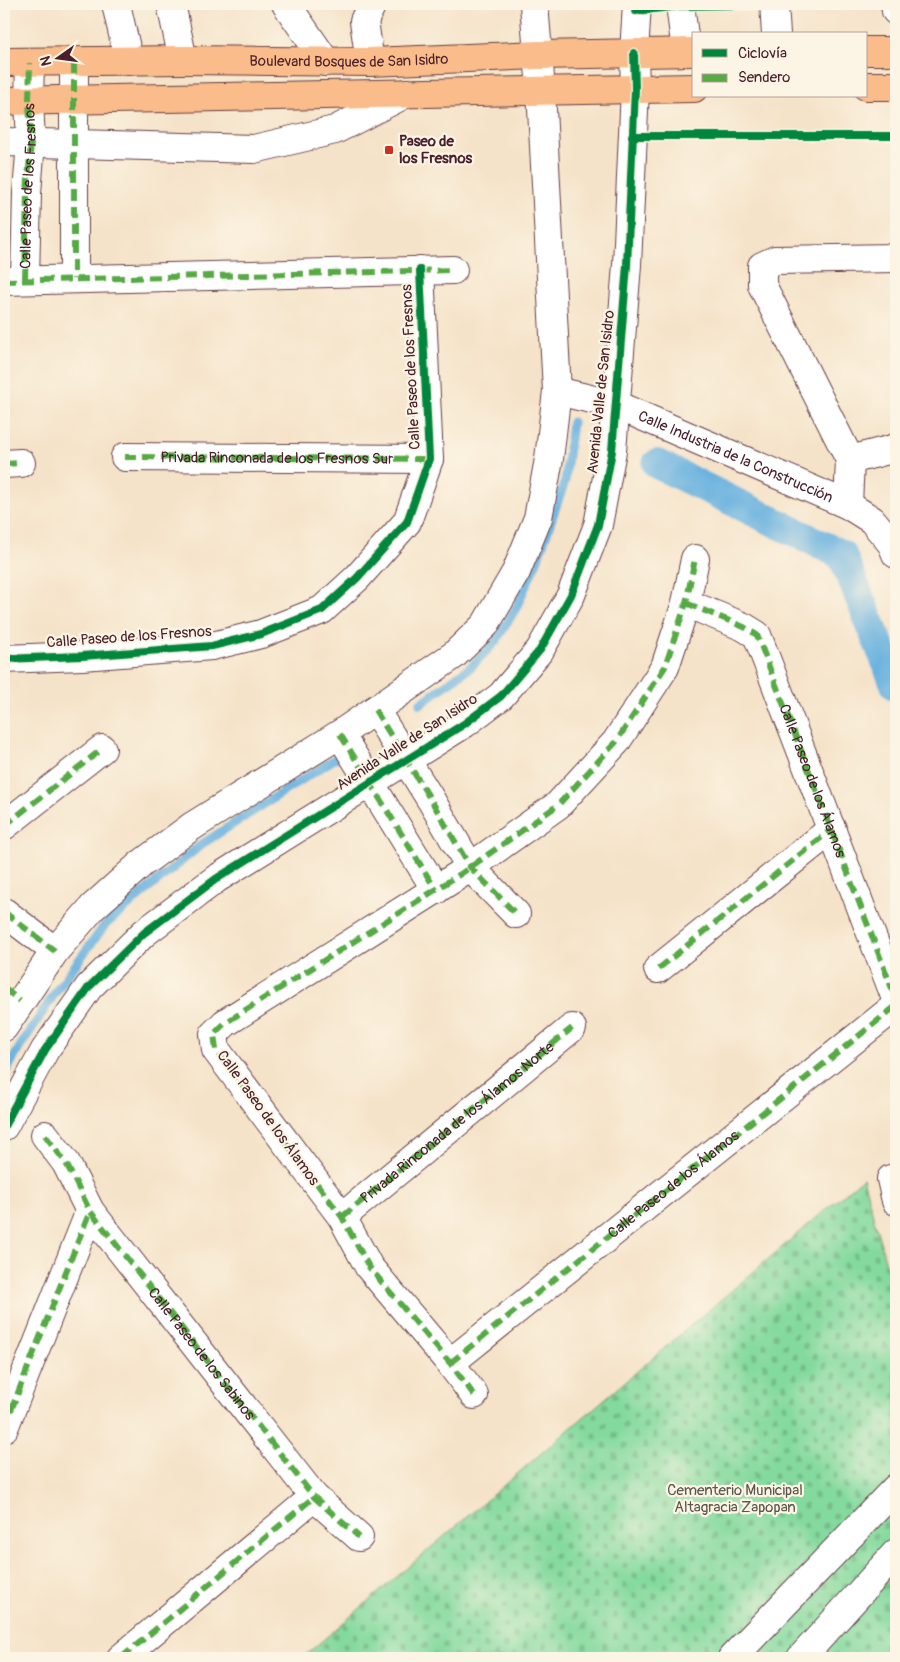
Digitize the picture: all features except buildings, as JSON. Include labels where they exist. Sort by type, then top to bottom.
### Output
[{"type":"main road","points":[[868,51],[896,51]]},
{"type":"main road","name":"Boulevard Bosques de San Isidro","points":[[17,63],[182,60],[370,62],[539,55],[690,52]]},
{"type":"main road","points":[[868,86],[896,86]]},
{"type":"main road","points":[[17,100],[692,88]]},
{"type":"street","points":[[116,4],[129,61]]},
{"type":"street","points":[[171,4],[182,60]]},
{"type":"street","points":[[286,4],[326,62]]},
{"type":"street","points":[[370,62],[364,21],[372,4]]},
{"type":"street","points":[[4,1027],[12,994],[55,951],[93,907],[141,864],[191,827],[340,734],[454,655],[485,625],[516,572],[538,518],[549,459],[557,391],[539,55],[534,4]]},
{"type":"street","points":[[680,4],[690,52]]},
{"type":"street","points":[[774,4],[776,32]]},
{"type":"street","points":[[895,4],[896,11]]},
{"type":"street","name":"Avenida Valle de San Isidro","points":[[4,1126],[45,1050],[89,987],[144,933],[216,879],[464,724],[501,696],[540,650],[571,595],[598,525],[612,452],[627,265],[635,89],[636,7]]},
{"type":"street","points":[[74,62],[74,279]]},
{"type":"street","name":"Calle Paseo de los Fresnos","points":[[17,63],[17,100],[31,142],[27,193],[15,281],[453,270]]},
{"type":"street","points":[[4,142],[254,149],[335,130],[407,93]]},
{"type":"street","points":[[848,505],[850,460],[762,285],[762,266],[776,260],[896,258]]},
{"type":"street","name":"Calle Paseo de los Fresnos","points":[[4,659],[82,656],[212,646],[261,634],[322,610],[357,578],[407,522],[429,459],[420,270]]},
{"type":"street","name":"Calle Industria de la Construcción","points":[[557,391],[616,405],[848,505],[872,520],[892,544],[896,554]]},
{"type":"street","points":[[850,460],[896,448]]},
{"type":"street","name":"Privada Rinconada de los Fresnos Sur","points":[[125,457],[429,459]]},
{"type":"street","name":"Calle Paseo de los Álamos","points":[[474,1395],[450,1363],[369,1266],[342,1217],[216,1050],[214,1034],[226,1023],[436,890],[558,805],[616,742],[664,667],[686,603],[695,559]]},
{"type":"street","name":"Calle Paseo de los Álamos","points":[[686,603],[744,627],[757,635],[896,999]]},
{"type":"street","points":[[375,710],[470,867],[516,914]]},
{"type":"street","points":[[340,734],[436,890]]},
{"type":"street","points":[[4,826],[102,749]]},
{"type":"street","points":[[658,969],[832,829]]},
{"type":"street","points":[[4,912],[55,951]]},
{"type":"street","name":"Calle Paseo de los Álamos","points":[[450,1363],[896,1006]]},
{"type":"street","name":"Privada Rinconada de los Álamos Norte","points":[[342,1217],[572,1028]]},
{"type":"street","name":"Calle Paseo de los Sabinos","points":[[46,1135],[66,1163],[90,1211],[314,1497],[359,1538]]},
{"type":"street","points":[[4,1428],[90,1211]]},
{"type":"street","points":[[732,1658],[896,1488]]},
{"type":"street","points":[[121,1658],[314,1497]]},
{"type":"street","points":[[801,1658],[896,1553]]},
{"type":"green space","name":"Cementerio Municipal Altagracia Zapopan","points":[[863,1178],[896,1301],[896,1658],[302,1658]]},
{"type":"waterway","points":[[420,704],[472,666],[496,641],[516,608],[537,561],[565,481],[572,422]]},
{"type":"waterway","points":[[657,464],[842,555],[896,686]]},
{"type":"waterway","points":[[4,1075],[59,987],[105,925],[202,844],[342,754]]},
{"type":"marked path","points":[[74,62],[74,279]]},
{"type":"marked path","points":[[25,280],[27,193],[31,142],[30,63]]},
{"type":"marked path","points":[[4,281],[453,270]]},
{"type":"marked path","points":[[125,457],[429,459]]},
{"type":"marked path","points":[[4,464],[21,463]]},
{"type":"marked path","points":[[474,1395],[450,1363],[369,1267],[342,1217],[216,1050],[214,1034],[225,1023],[462,873],[558,805],[616,742],[665,667],[686,603],[695,559]]},
{"type":"marked path","points":[[686,603],[744,627],[757,635],[896,999]]},
{"type":"marked path","points":[[375,710],[470,867],[516,914]]},
{"type":"marked path","points":[[340,734],[436,890]]},
{"type":"marked path","points":[[4,826],[102,749]]},
{"type":"marked path","points":[[658,969],[832,829]]},
{"type":"marked path","points":[[4,912],[55,951]]},
{"type":"marked path","points":[[4,988],[20,1001]]},
{"type":"marked path","points":[[450,1363],[896,1006]]},
{"type":"marked path","points":[[342,1217],[572,1028]]},
{"type":"marked path","points":[[45,1135],[66,1163],[90,1211],[314,1497],[359,1537]]},
{"type":"marked path","points":[[4,1428],[90,1211]]},
{"type":"marked path","points":[[121,1658],[314,1497]]},
{"type":"cycle path","points":[[636,11],[680,6],[810,4]]},
{"type":"cycle path","points":[[4,1126],[45,1050],[89,987],[144,933],[216,879],[464,724],[501,696],[540,650],[571,595],[598,525],[612,451],[627,265],[635,89],[634,53]]},
{"type":"cycle path","points":[[632,136],[896,136]]},
{"type":"cycle path","points":[[4,659],[82,656],[212,646],[261,634],[322,610],[357,578],[407,522],[429,459],[420,270]]},
{"type":"place","name":"Paseo de los Fresnos","points":[[389,150]]}]
